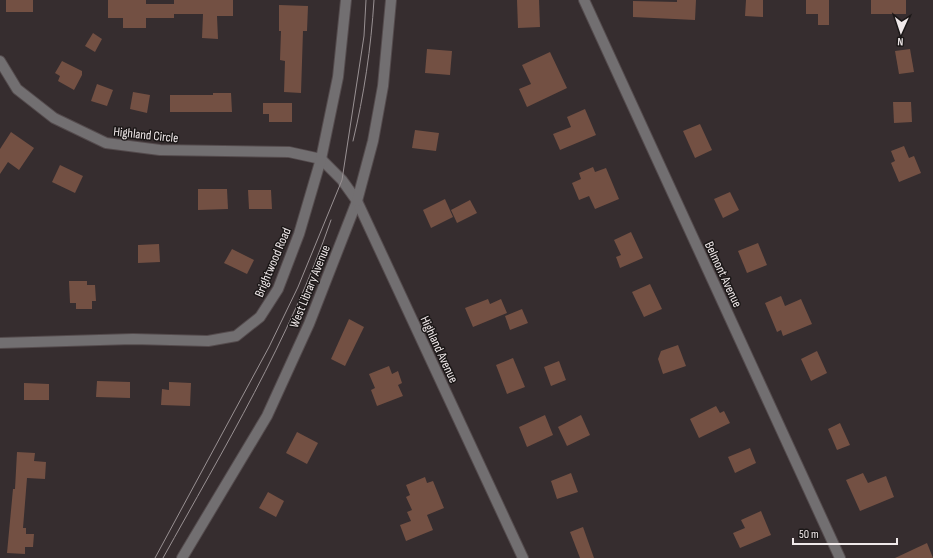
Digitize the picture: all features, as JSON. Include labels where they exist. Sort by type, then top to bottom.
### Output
[{"type":"street","name":"Brightwood Road","points":[[0,343],[133,339],[208,341],[236,336],[260,317],[278,288],[299,234],[321,159],[338,77],[346,0]]},
{"type":"street","name":"West Library Avenue","points":[[182,558],[267,416],[309,324],[357,201],[373,141],[383,86],[391,0]]},
{"type":"street","name":"Belmont Avenue","points":[[584,0],[840,558]]},
{"type":"street","name":"Highland Circle","points":[[0,61],[17,89],[54,118],[106,142],[160,150],[289,152],[321,159]]},
{"type":"street","name":"Highland Avenue","points":[[321,159],[342,180],[357,201],[523,558]]},
{"type":"building","points":[[6,0],[33,0],[33,12],[6,12]]},
{"type":"building","points":[[108,0],[146,0],[146,4],[174,4],[174,0],[233,0],[233,16],[217,16],[218,39],[202,38],[203,14],[174,14],[174,18],[146,18],[146,28],[123,28],[123,18],[108,18]]},
{"type":"building","points":[[517,0],[539,0],[540,27],[518,28]]},
{"type":"building","points":[[677,0],[696,0],[695,20],[633,17],[633,1],[677,2]]},
{"type":"building","points":[[746,0],[763,0],[763,17],[745,16]]},
{"type":"building","points":[[806,0],[829,0],[829,25],[818,25],[818,14],[806,14]]},
{"type":"building","points":[[871,0],[906,0],[906,14],[871,14]]},
{"type":"building","points":[[279,5],[308,6],[307,31],[303,31],[301,93],[284,92],[285,61],[280,60],[281,31],[279,31]]},
{"type":"building","points":[[93,33],[102,39],[95,52],[85,46]]},
{"type":"building","points":[[427,49],[452,51],[450,75],[425,73]]},
{"type":"building","points":[[910,49],[914,72],[899,74],[895,51]]},
{"type":"building","points":[[550,52],[567,88],[527,107],[519,89],[531,84],[522,65]]},
{"type":"building","points":[[62,61],[82,71],[82,75],[74,90],[58,81],[60,76],[55,73]]},
{"type":"building","points":[[97,84],[113,90],[107,106],[91,101]]},
{"type":"building","points":[[133,92],[150,95],[147,113],[130,109]]},
{"type":"building","points":[[213,93],[231,93],[232,112],[170,112],[170,95],[213,95]]},
{"type":"building","points":[[893,102],[911,102],[912,122],[894,123]]},
{"type":"building","points":[[263,103],[292,103],[292,122],[269,122],[269,114],[263,114]]},
{"type":"building","points":[[585,109],[596,135],[560,150],[553,134],[571,127],[567,117]]},
{"type":"building","points":[[700,124],[712,150],[695,158],[683,131]]},
{"type":"building","points":[[415,130],[439,133],[436,151],[412,148]]},
{"type":"building","points":[[11,132],[34,148],[19,170],[8,162],[0,174],[0,149]]},
{"type":"building","points":[[904,146],[909,158],[914,156],[921,173],[899,182],[891,163],[895,161],[891,151]]},
{"type":"building","points":[[60,165],[83,176],[75,193],[52,182]]},
{"type":"building","points":[[593,167],[595,172],[606,168],[619,199],[595,209],[589,196],[579,200],[572,183],[581,179],[579,173]]},
{"type":"building","points":[[198,189],[227,189],[228,209],[198,210]]},
{"type":"building","points":[[248,190],[271,190],[272,209],[249,209]]},
{"type":"building","points":[[730,192],[739,210],[723,218],[714,199]]},
{"type":"building","points":[[445,199],[453,217],[431,228],[423,210]]},
{"type":"building","points":[[470,200],[477,213],[457,223],[451,210]]},
{"type":"building","points":[[631,232],[643,258],[620,268],[616,257],[621,255],[614,240]]},
{"type":"building","points":[[758,243],[767,265],[747,273],[738,251]]},
{"type":"building","points":[[159,244],[160,262],[138,263],[138,245]]},
{"type":"building","points":[[232,249],[254,260],[247,274],[224,263]]},
{"type":"building","points":[[69,281],[87,281],[87,285],[95,285],[96,301],[92,301],[92,309],[76,309],[76,303],[70,303]]},
{"type":"building","points":[[650,284],[662,309],[644,317],[632,292]]},
{"type":"building","points":[[781,296],[785,306],[801,299],[812,324],[783,336],[781,330],[777,332],[765,303]]},
{"type":"building","points":[[488,299],[490,304],[501,299],[507,313],[473,327],[465,308]]},
{"type":"building","points":[[522,309],[528,323],[510,330],[505,316]]},
{"type":"building","points":[[349,319],[364,327],[345,366],[331,359]]},
{"type":"building","points":[[678,345],[686,366],[663,374],[658,359],[661,351]]},
{"type":"building","points":[[817,351],[827,373],[811,381],[801,359]]},
{"type":"building","points":[[513,358],[525,387],[507,394],[496,365]]},
{"type":"building","points":[[559,361],[566,380],[551,386],[544,367]]},
{"type":"building","points":[[389,366],[392,374],[398,371],[402,383],[398,385],[403,396],[377,406],[371,390],[375,388],[369,374]]},
{"type":"building","points":[[97,381],[130,382],[130,398],[96,397]]},
{"type":"building","points":[[169,382],[191,383],[190,406],[161,405],[162,389],[169,390]]},
{"type":"building","points":[[24,383],[49,384],[49,400],[24,400]]},
{"type":"building","points":[[716,406],[720,413],[724,411],[730,423],[699,438],[690,419]]},
{"type":"building","points":[[545,415],[553,435],[527,447],[519,427]]},
{"type":"building","points":[[581,415],[590,435],[567,446],[558,427]]},
{"type":"building","points":[[840,423],[850,445],[837,450],[828,429]]},
{"type":"building","points":[[297,432],[318,443],[307,464],[286,453]]},
{"type":"building","points":[[750,448],[756,463],[735,473],[728,457]]},
{"type":"building","points":[[17,452],[35,453],[34,461],[46,462],[45,479],[27,478],[23,528],[26,528],[26,534],[34,534],[33,547],[25,547],[25,554],[7,553],[13,489],[15,489]]},
{"type":"building","points":[[571,473],[578,492],[557,499],[551,481]]},
{"type":"building","points":[[863,473],[868,483],[886,476],[894,497],[860,511],[846,480]]},
{"type":"building","points":[[425,477],[427,483],[433,481],[444,508],[427,515],[433,530],[406,541],[400,525],[411,521],[407,512],[412,510],[406,497],[410,495],[406,485]]},
{"type":"building","points":[[268,492],[284,501],[276,517],[259,508]]},
{"type":"building","points":[[761,511],[771,535],[740,548],[733,533],[745,528],[741,520]]},
{"type":"building","points":[[583,527],[594,558],[580,558],[570,532]]},
{"type":"building","points":[[927,543],[933,558],[895,558]]},
{"type":"tram line","points":[[155,558],[269,347],[298,287],[342,180],[364,36],[366,0]]},
{"type":"tram line","points":[[353,141],[366,71],[374,0]]},
{"type":"tram line","points":[[163,558],[232,434],[276,350],[315,264],[331,220]]}]
